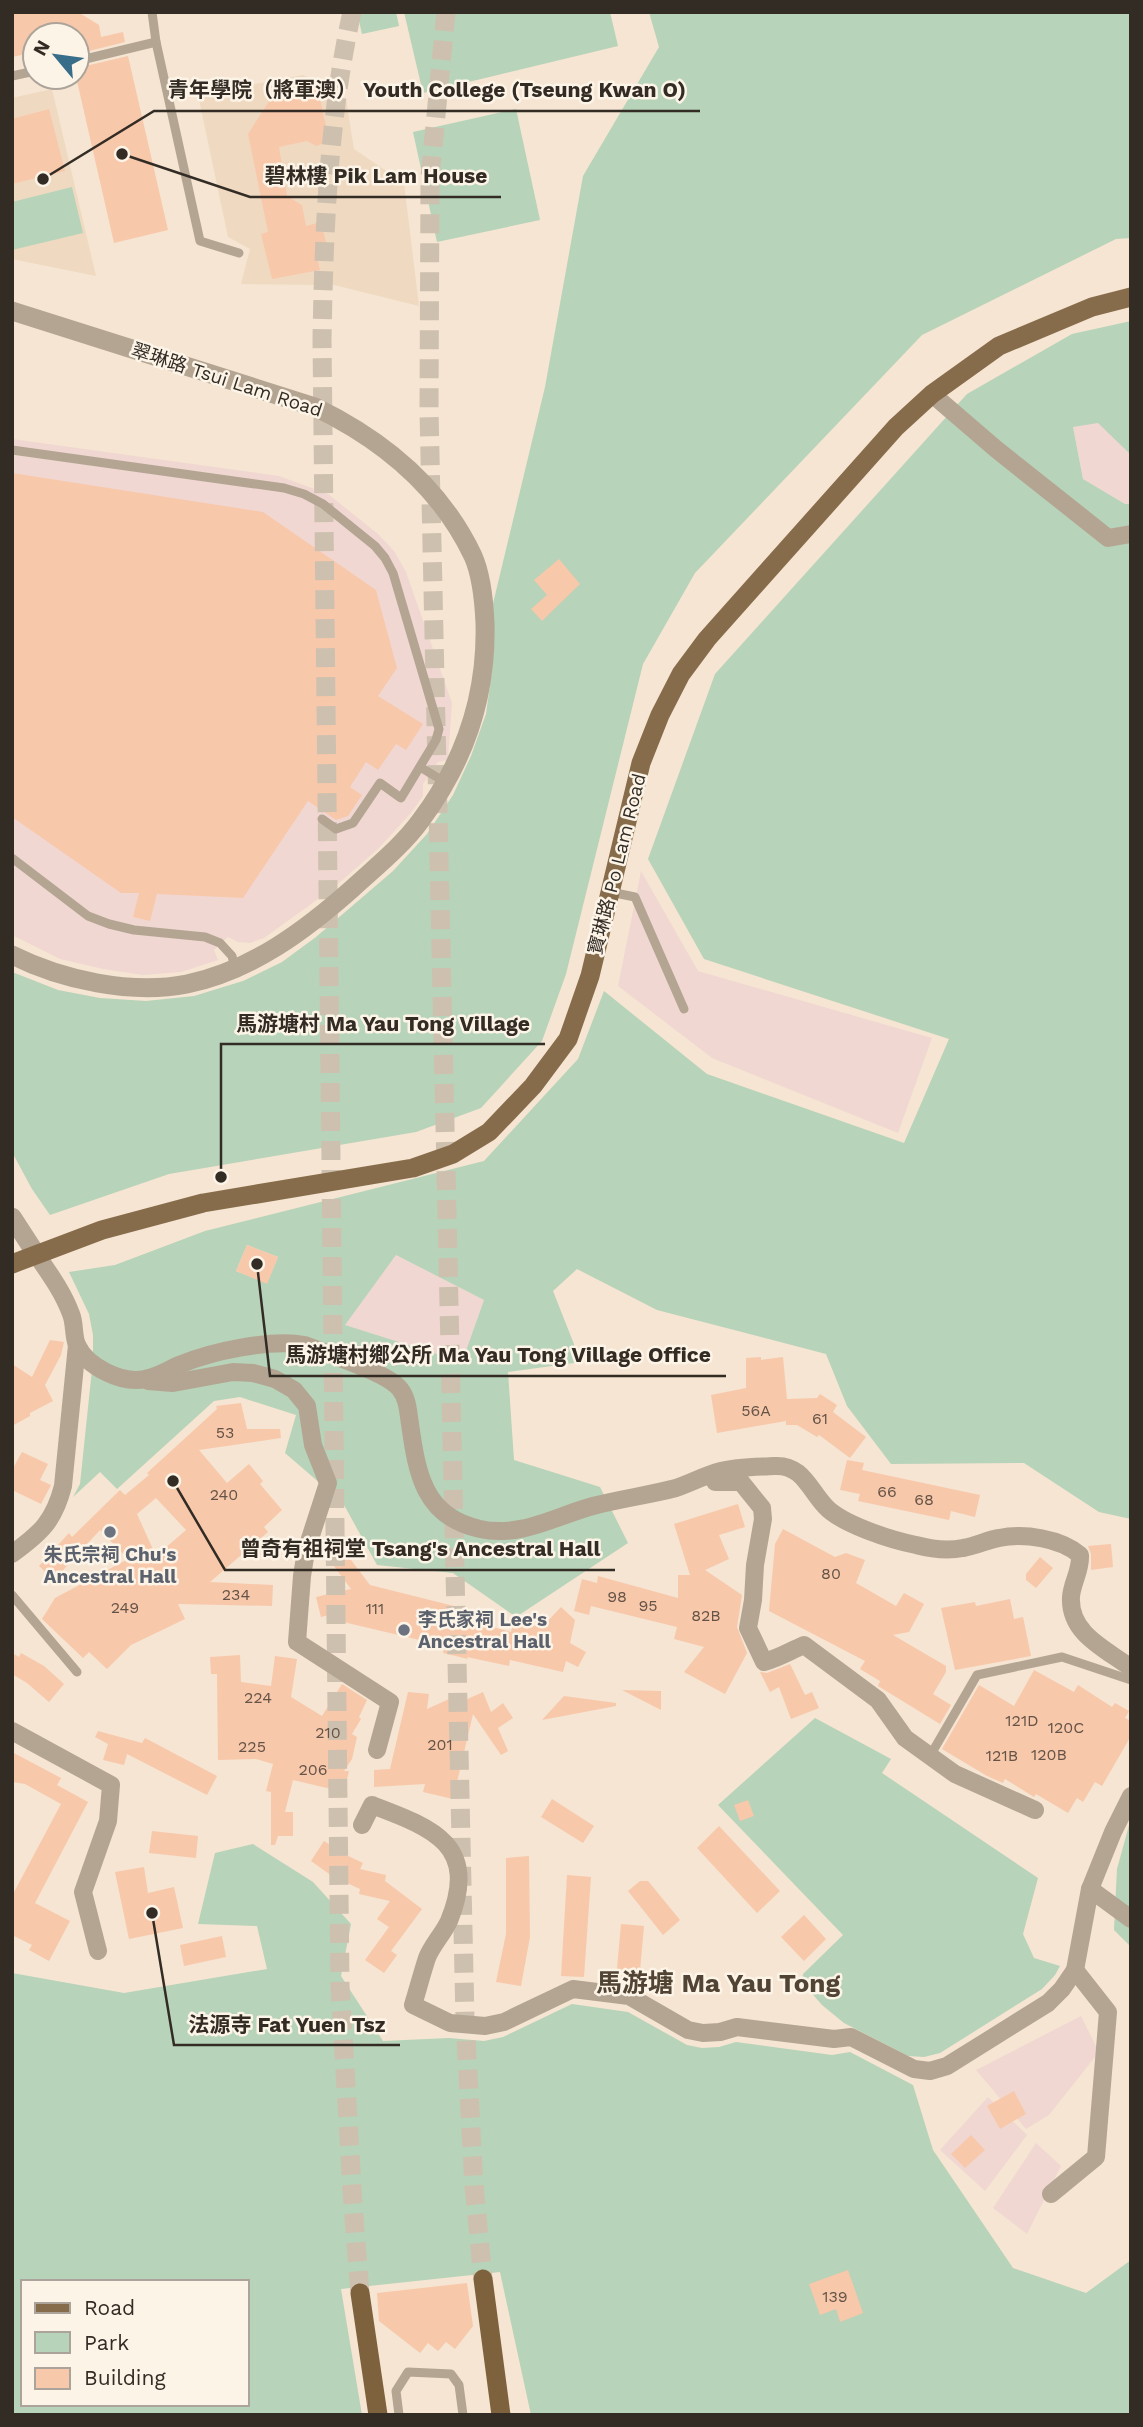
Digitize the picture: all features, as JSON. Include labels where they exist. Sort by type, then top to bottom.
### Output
[{"type":"highway","points":[[483,2279],[501,2415]]},
{"type":"highway","points":[[360,2293],[378,2415]]},
{"type":"main road","name":"寶琳路 Po Lam Road","points":[[12,1264],[102,1230],[222,1198],[413,1168],[453,1154],[489,1132],[533,1086],[568,1039],[590,976],[641,763],[660,715],[681,674],[734,606],[896,427],[932,394],[999,346],[1092,307],[1131,297]]},
{"type":"street","name":"翠琳路 Tsui Lam Road","points":[[12,311],[315,407],[353,426],[392,452],[428,485],[455,522],[475,558],[484,600],[486,651],[479,701],[464,744],[446,783],[412,831],[386,858],[341,899],[275,949],[236,968],[187,984],[139,988],[55,974],[12,955]]},
{"type":"street","points":[[932,394],[1108,538],[1131,534]]},
{"type":"street","points":[[12,1217],[60,1288],[72,1316],[77,1345],[64,1486],[50,1521],[36,1536],[12,1554]]},
{"type":"street","points":[[142,1380],[181,1364],[228,1350],[290,1342],[305,1345],[386,1377],[402,1391],[407,1401],[416,1467],[424,1487],[436,1505],[456,1521],[482,1530],[531,1528],[593,1506],[677,1488],[730,1480],[741,1482],[762,1508],[754,1600],[748,1628],[764,1662],[779,1658],[804,1645],[878,1700],[905,1738],[955,1774],[1035,1810]]},
{"type":"street","points":[[77,1345],[94,1365],[110,1376],[173,1383],[233,1372],[253,1373],[294,1390],[307,1406],[313,1446],[328,1483],[306,1551],[298,1642],[390,1702],[377,1750]]},
{"type":"street","points":[[677,1488],[722,1471],[778,1465],[800,1474],[835,1516],[915,1545],[939,1549],[963,1548],[998,1538],[1017,1536],[1071,1548],[1080,1555],[1081,1568],[1071,1594],[1072,1612],[1079,1628],[1092,1641],[1131,1668]]},
{"type":"street","points":[[12,1731],[111,1785],[108,1821],[83,1892],[99,1951]]},
{"type":"street","points":[[362,1825],[373,1805],[426,1826],[444,1842],[453,1855],[459,1876],[456,1901],[447,1926],[428,1956],[414,2005],[450,2022],[485,2026],[504,2022],[573,1989],[629,1996],[688,2030],[703,2033],[737,2027],[834,2039],[851,2037],[914,2069],[930,2071],[947,2066],[1048,2003],[1062,1989],[1074,1970],[1090,1889],[1131,1796]]},
{"type":"street","points":[[1090,1889],[1131,1919]]},
{"type":"street","points":[[1051,2194],[1096,2157],[1108,2012],[1074,1970]]},
{"type":"lane","points":[[152,12],[156,42],[200,241],[239,253]]},
{"type":"lane","points":[[91,58],[156,42]]},
{"type":"lane","points":[[12,450],[284,488],[323,504],[375,546],[393,573],[439,729],[436,740],[401,798],[380,783],[353,822],[336,829],[323,820]]},
{"type":"lane","points":[[420,767],[446,783]]},
{"type":"lane","points":[[12,858],[88,916],[134,930],[205,937],[220,943],[232,956],[236,968]]},
{"type":"lane","points":[[610,892],[635,897],[684,1009]]},
{"type":"lane","points":[[12,1595],[77,1672]]},
{"type":"lane","points":[[930,1756],[977,1675],[1062,1657],[1131,1680]]},
{"type":"lane","points":[[399,2415],[396,2391],[408,2372],[451,2374],[458,2385],[463,2415]]},
{"type":"shaded area","points":[[303,75],[346,99],[354,149],[404,183],[419,306],[334,285],[241,284],[250,249],[228,237],[198,95]]},
{"type":"shaded area","points":[[52,91],[96,276],[12,259],[12,98]]},
{"type":"shaded area","points":[[1098,422],[1131,455],[1131,504],[1125,504],[1083,479],[1073,427]]},
{"type":"shaded area","points":[[12,439],[279,476],[328,494],[378,534],[394,551],[406,572],[452,703],[448,760],[438,762],[423,784],[423,796],[411,813],[378,849],[332,889],[264,938],[250,943],[238,942],[228,937],[214,950],[218,960],[181,972],[143,975],[60,959],[12,935]]},
{"type":"shaded area","points":[[641,871],[698,971],[932,1038],[898,1133],[712,1058],[618,986]]},
{"type":"shaded area","points":[[396,1255],[484,1300],[462,1362],[344,1325]]},
{"type":"shaded area","points":[[1081,2016],[1099,2052],[1049,2115],[1026,2129],[976,2070]]},
{"type":"shaded area","points":[[988,2097],[1027,2135],[985,2191],[940,2150]]},
{"type":"shaded area","points":[[1036,2143],[1061,2166],[1027,2234],[993,2208]]},
{"type":"green space","points":[[357,12],[396,12],[399,26],[362,34]]},
{"type":"green space","points":[[404,12],[610,12],[618,46],[423,93]]},
{"type":"green space","points":[[649,12],[1131,12],[1131,238],[1116,239],[922,335],[695,573],[643,664],[566,974],[542,1041],[481,1108],[416,1132],[169,1174],[50,1215],[12,1152],[12,972],[58,990],[100,998],[146,1001],[194,996],[243,981],[282,962],[316,937],[393,871],[427,834],[453,795],[486,714],[493,663],[491,612],[545,387],[583,176],[659,47]]},
{"type":"green space","points":[[516,109],[540,220],[437,242],[413,132]]},
{"type":"green space","points":[[72,187],[83,233],[12,250],[12,202]]},
{"type":"green space","points":[[1131,321],[1131,455],[1098,423],[1073,427],[1083,479],[1125,504],[1131,504],[1131,1519],[1099,1512],[1024,1463],[891,1464],[847,1406],[826,1354],[657,1310],[577,1269],[553,1291],[581,1362],[508,1372],[514,1460],[600,1487],[628,1543],[516,1617],[453,1573],[377,1565],[343,1503],[285,1453],[296,1415],[240,1397],[214,1401],[117,1489],[100,1472],[73,1497],[80,1484],[93,1360],[93,1335],[89,1314],[69,1272],[115,1265],[205,1231],[484,1161],[578,1059],[604,991],[707,1074],[904,1143],[949,1039],[704,959],[648,859],[715,674],[967,394],[1072,334]],"holes":[[[247,1245],[278,1257],[267,1283],[236,1271]],[[396,1255],[484,1300],[462,1362],[345,1325]]]},
{"type":"green space","points":[[815,1718],[891,1759],[882,1773],[1038,1878],[1023,1934],[1034,1958],[1060,1966],[1055,1975],[1042,1989],[940,2053],[924,2057],[908,2056],[844,2023],[822,2005],[802,1982],[803,1974],[843,1935],[718,1805]]},
{"type":"green space","points":[[1131,1818],[1131,1947],[1114,1930],[1117,1869]]},
{"type":"green space","points":[[253,1844],[313,1882],[351,1924],[341,1976],[383,2041],[449,2038],[484,2041],[503,2037],[572,2004],[628,2012],[687,2045],[702,2048],[736,2042],[832,2055],[850,2052],[913,2085],[933,2150],[1013,2268],[1086,2293],[1131,2260],[1131,2415],[531,2415],[500,2272],[341,2289],[362,2415],[12,2415],[12,1973],[124,1993],[267,1969],[257,1926],[198,1924],[215,1853]]},
{"type":"building","points":[[12,12],[78,12],[99,25],[101,37],[123,32],[125,42],[91,50],[91,21],[21,21],[21,55],[12,57]]},
{"type":"building","points":[[128,56],[168,230],[114,243],[79,91],[91,91],[91,65]]},
{"type":"building","points":[[318,89],[328,136],[322,144],[316,146],[307,141],[279,147],[287,196],[302,205],[306,226],[321,222],[329,254],[317,257],[320,270],[272,279],[261,234],[268,232],[248,134],[271,98]]},
{"type":"building","points":[[49,109],[65,171],[12,184],[12,119]]},
{"type":"building","points":[[12,473],[263,512],[376,590],[397,668],[378,696],[423,724],[406,750],[396,744],[378,770],[366,762],[350,787],[362,795],[348,816],[336,820],[308,801],[243,898],[157,894],[150,921],[133,917],[139,893],[121,893],[12,817]]},
{"type":"building","points":[[559,559],[580,584],[542,621],[531,609],[547,595],[534,580]]},
{"type":"building","points":[[247,1245],[278,1257],[267,1284],[236,1271]]},
{"type":"building","points":[[50,1340],[64,1342],[61,1355],[45,1385],[53,1401],[12,1426],[12,1364],[32,1377]]},
{"type":"building","points":[[761,1357],[761,1360],[783,1357],[787,1399],[817,1398],[820,1394],[837,1405],[833,1412],[866,1437],[850,1458],[819,1435],[817,1437],[797,1425],[786,1425],[786,1421],[717,1433],[711,1395],[746,1388],[746,1358]]},
{"type":"building","points":[[241,1403],[247,1429],[280,1429],[281,1438],[199,1450],[227,1483],[249,1464],[263,1481],[260,1484],[282,1510],[264,1527],[268,1532],[210,1582],[273,1585],[272,1606],[178,1604],[185,1619],[131,1645],[107,1669],[89,1652],[83,1658],[42,1619],[55,1598],[128,1559],[100,1530],[54,1580],[39,1566],[69,1533],[72,1537],[120,1490],[125,1495],[149,1475],[147,1473],[217,1409],[216,1406]],"holes":[[[156,1498],[186,1530],[156,1556],[137,1514]]]},
{"type":"building","points":[[22,1452],[48,1464],[40,1480],[51,1485],[41,1504],[12,1490],[12,1470]]},
{"type":"building","points":[[847,1460],[864,1463],[862,1470],[980,1495],[975,1517],[951,1511],[949,1520],[858,1501],[860,1494],[840,1490]]},
{"type":"building","points":[[738,1504],[745,1527],[719,1535],[729,1559],[705,1570],[742,1595],[737,1627],[747,1653],[725,1694],[684,1672],[704,1647],[674,1639],[677,1627],[591,1606],[589,1615],[574,1611],[582,1579],[597,1583],[598,1576],[678,1598],[678,1575],[690,1575],[674,1524]]},
{"type":"building","points":[[783,1529],[835,1557],[846,1553],[865,1560],[856,1583],[896,1606],[904,1593],[924,1604],[909,1632],[893,1635],[946,1666],[946,1672],[933,1694],[951,1705],[940,1724],[878,1686],[880,1681],[860,1669],[865,1661],[769,1611],[775,1544]]},
{"type":"building","points":[[1111,1544],[1113,1567],[1091,1570],[1088,1546]]},
{"type":"building","points":[[342,1548],[370,1585],[466,1609],[464,1619],[511,1632],[512,1626],[517,1627],[519,1622],[542,1627],[561,1607],[575,1620],[570,1643],[586,1652],[578,1667],[566,1661],[563,1672],[510,1660],[509,1666],[443,1653],[445,1646],[339,1621],[341,1612],[321,1617],[316,1597],[351,1589],[328,1558]]},
{"type":"building","points":[[1040,1557],[1053,1568],[1036,1588],[1026,1580],[1026,1574]]},
{"type":"building","points":[[1010,1599],[1014,1619],[1023,1617],[1031,1656],[955,1670],[941,1608],[975,1602],[976,1606]]},
{"type":"building","points":[[12,1653],[19,1657],[21,1653],[44,1666],[64,1684],[49,1702],[12,1674]]},
{"type":"building","points":[[240,1655],[241,1682],[271,1686],[275,1656],[297,1659],[291,1697],[322,1716],[342,1684],[367,1700],[359,1717],[361,1719],[352,1734],[357,1737],[352,1759],[344,1771],[349,1771],[344,1792],[293,1780],[285,1812],[293,1812],[293,1836],[278,1836],[275,1845],[271,1845],[271,1792],[266,1791],[273,1764],[256,1759],[218,1760],[217,1674],[211,1674],[210,1657]]},
{"type":"building","points":[[790,1664],[805,1695],[812,1692],[819,1708],[791,1719],[779,1687],[770,1692],[760,1672],[767,1673]]},
{"type":"building","points":[[1034,1670],[1074,1692],[1078,1685],[1112,1707],[1115,1703],[1129,1711],[1125,1718],[1131,1721],[1131,1736],[1102,1786],[1095,1782],[1083,1802],[1077,1798],[1068,1813],[1005,1779],[1003,1783],[987,1776],[942,1749],[979,1685],[1014,1706]]},
{"type":"building","points":[[622,1690],[661,1691],[661,1710]]},
{"type":"building","points":[[408,1692],[429,1694],[427,1709],[458,1695],[461,1702],[483,1692],[491,1712],[503,1703],[513,1718],[498,1728],[508,1751],[501,1755],[473,1714],[453,1799],[423,1792],[425,1784],[374,1787],[374,1770],[390,1769]]},
{"type":"building","points":[[564,1696],[616,1703],[616,1706],[542,1720]]},
{"type":"building","points":[[98,1731],[142,1743],[145,1738],[217,1776],[207,1795],[127,1754],[124,1765],[103,1760],[108,1744],[95,1737]]},
{"type":"building","points":[[12,1752],[61,1778],[57,1785],[88,1802],[35,1903],[70,1921],[49,1961],[29,1950],[32,1945],[12,1935],[12,1896],[61,1804],[25,1784],[12,1782]]},
{"type":"building","points":[[552,1799],[594,1826],[583,1843],[541,1817]]},
{"type":"building","points":[[748,1800],[754,1816],[740,1821],[734,1805]]},
{"type":"building","points":[[719,1826],[780,1891],[757,1913],[697,1848]]},
{"type":"building","points":[[152,1831],[198,1836],[196,1858],[149,1853]]},
{"type":"building","points":[[324,1841],[363,1863],[360,1869],[386,1875],[385,1881],[422,1909],[391,1951],[397,1955],[384,1973],[365,1960],[389,1927],[377,1919],[390,1901],[359,1894],[360,1889],[332,1876],[311,1861]]},
{"type":"building","points":[[529,1856],[530,1937],[521,1986],[496,1982],[506,1934],[506,1858]]},
{"type":"building","points":[[144,1867],[148,1893],[174,1887],[183,1928],[129,1939],[115,1872]]},
{"type":"building","points":[[567,1875],[591,1877],[584,1977],[561,1976]]},
{"type":"building","points":[[640,1881],[648,1881],[680,1920],[663,1935],[628,1891]]},
{"type":"building","points":[[804,1915],[826,1939],[804,1961],[781,1937]]},
{"type":"building","points":[[621,1924],[644,1926],[640,1971],[617,1969]]},
{"type":"building","points":[[222,1936],[226,1957],[184,1966],[180,1945]]},
{"type":"building","points":[[1014,2091],[1026,2114],[1000,2129],[987,2106]]},
{"type":"building","points":[[971,2135],[985,2150],[965,2168],[951,2154]]},
{"type":"building","points":[[848,2270],[863,2313],[840,2322],[836,2309],[820,2315],[809,2284]]},
{"type":"building","points":[[467,2283],[473,2326],[455,2349],[446,2342],[438,2351],[428,2343],[420,2353],[379,2321],[377,2293]]},
{"type":"tunnel","points":[[352,12],[332,134],[322,339],[340,1985],[360,2293]]},
{"type":"tunnel","points":[[446,12],[430,177],[429,411],[465,2019],[474,2186],[483,2279]]},
{"type":"place","name":"碧林樓 Pik Lam House","points":[[122,154]]},
{"type":"place","name":"青年學院（將軍澳） Youth College (Tseung Kwan O)","points":[[43,179]]},
{"type":"place","name":"馬游塘村 Ma Yau Tong Village","points":[[221,1177]]},
{"type":"place","name":"馬游塘村鄉公所 Ma Yau Tong Village Office","points":[[257,1264]]},
{"type":"place","name":"曾奇有祖祠堂 Tsang's Ancestral Hall","points":[[173,1481]]},
{"type":"place","name":"朱氏宗祠 Chu's Ancestral Hall","points":[[110,1532]]},
{"type":"place","name":"李氏家祠 Lee's Ancestral Hall","points":[[404,1630]]},
{"type":"place","name":"法源寺 Fat Yuen Tsz","points":[[152,1913]]},
{"type":"district","name":"馬游塘 Ma Yau Tong","points":[[718,1983]]}]
